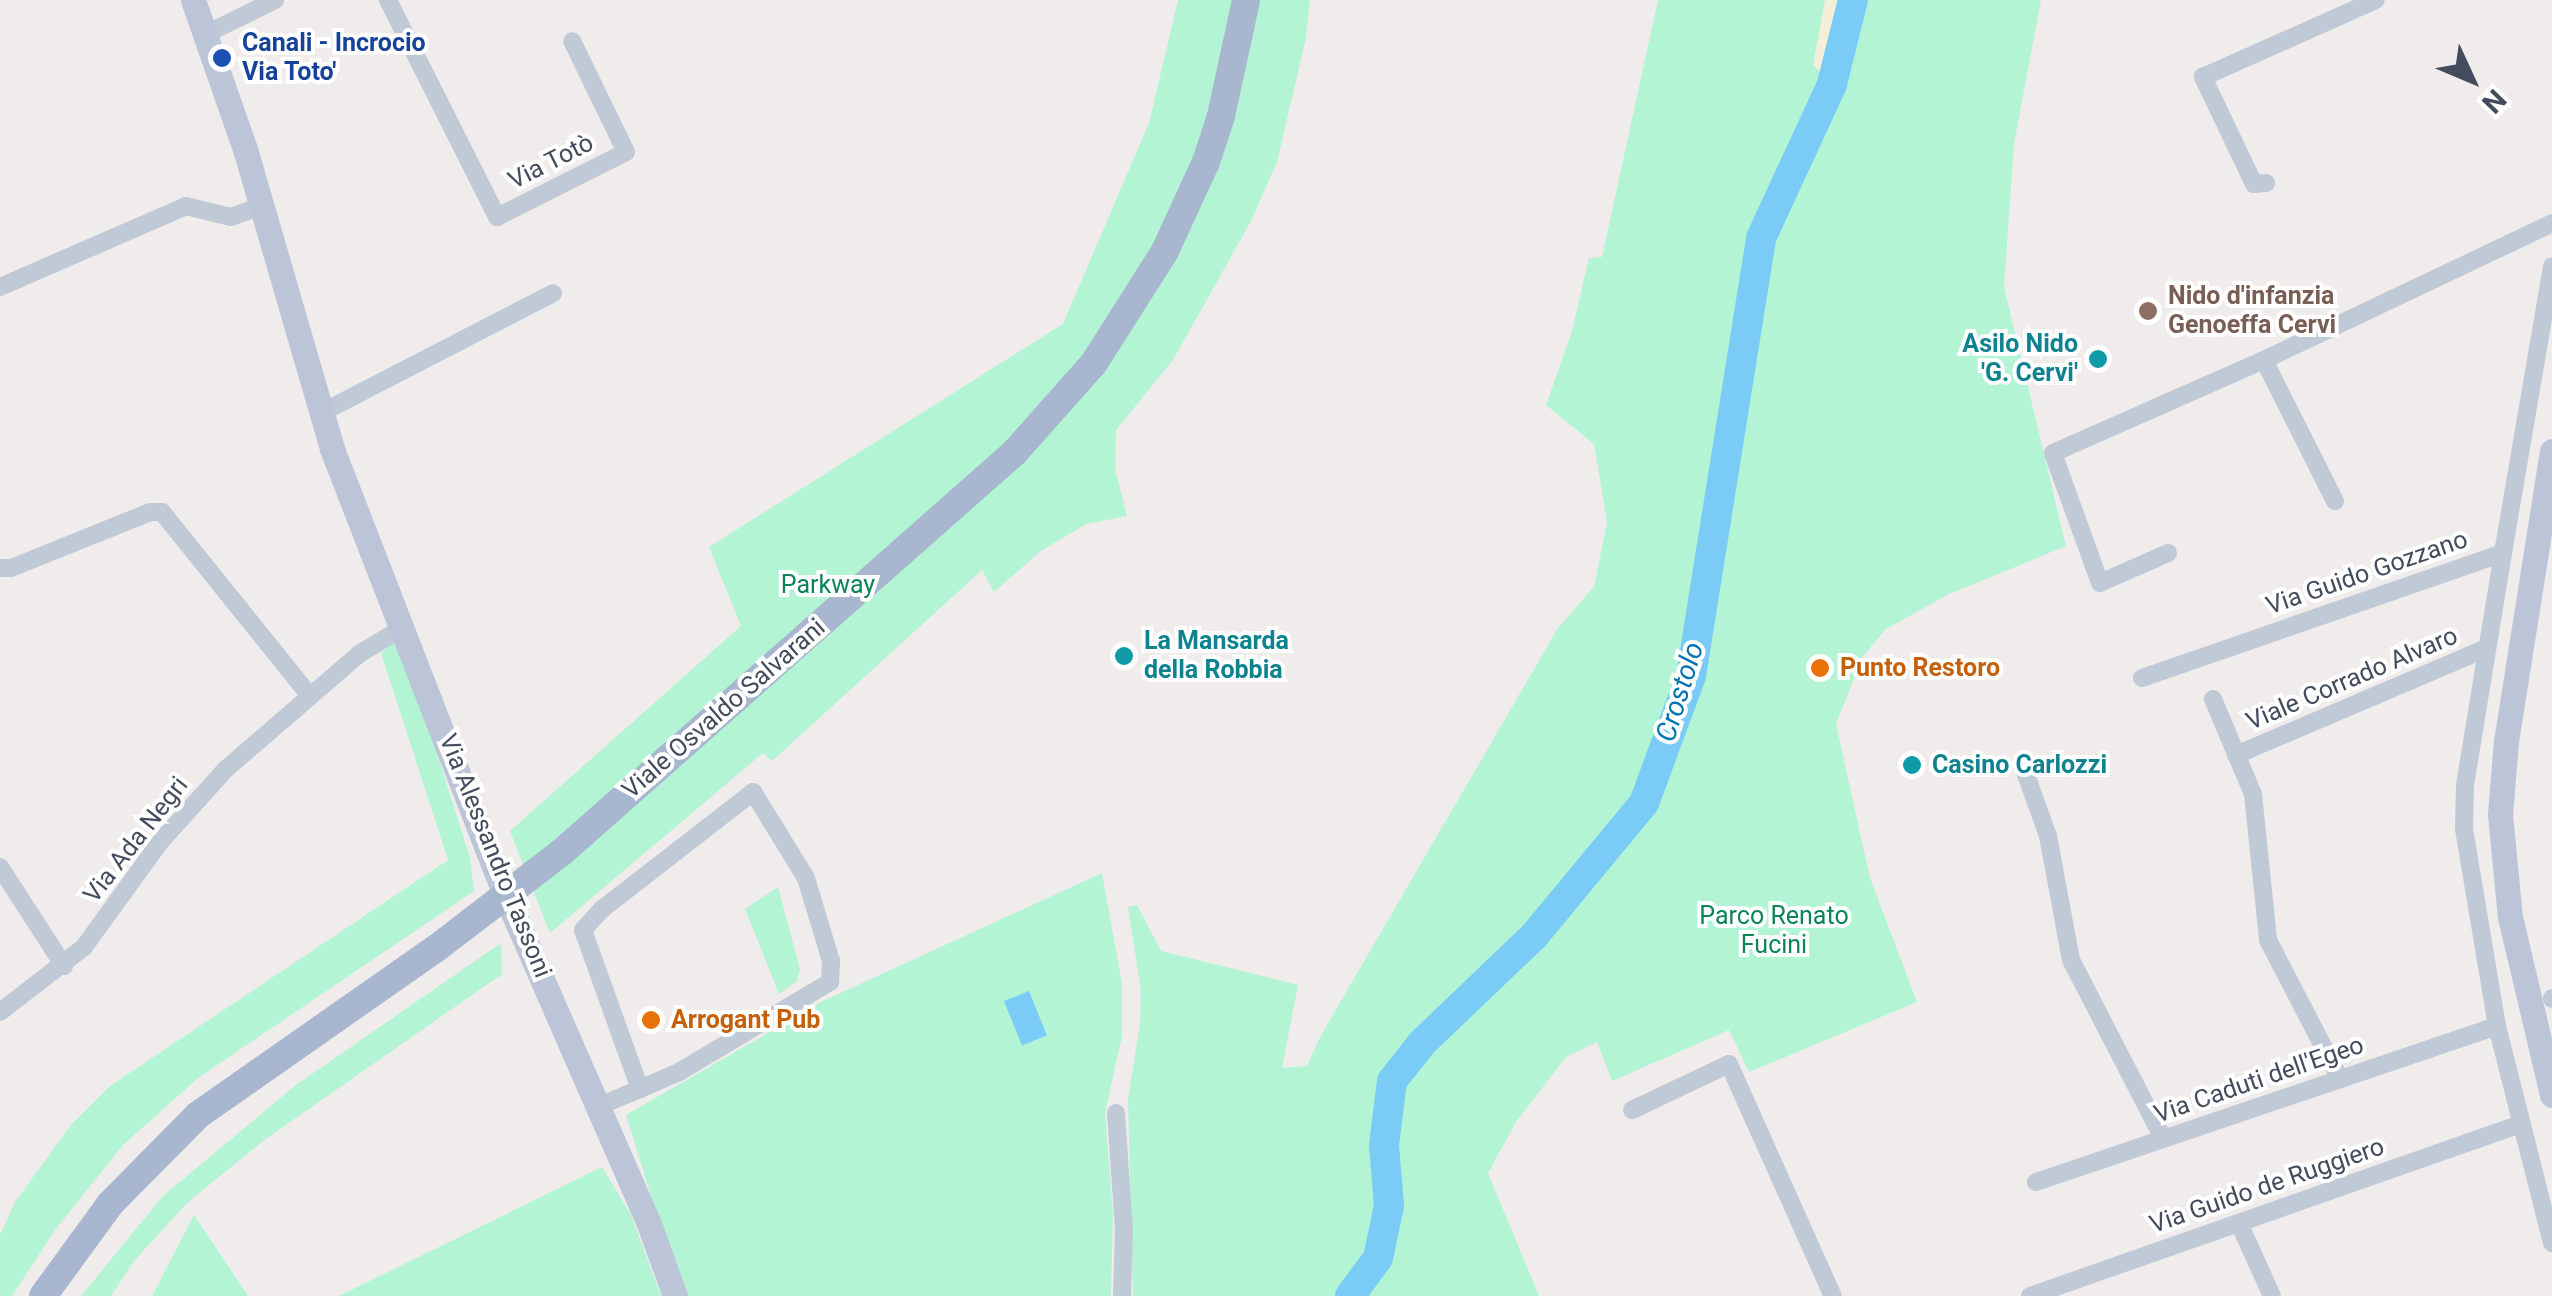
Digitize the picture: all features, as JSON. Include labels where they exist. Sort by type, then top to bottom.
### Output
[{"type":"main road","name":"Viale Osvaldo Salvarani","points":[[43,1296],[110,1204],[198,1115],[438,947],[562,852],[1015,452],[1094,363],[1165,251],[1206,162],[1221,116],[1246,0]]},
{"type":"street","name":"Via Alessandro Tassoni","points":[[193,0],[262,206],[321,413],[527,946],[599,1106],[675,1296]]},
{"type":"street","points":[[206,34],[275,0]]},
{"type":"street","name":"Via Totò","points":[[388,0],[498,217],[626,152],[572,42]]},
{"type":"street","points":[[2266,182],[2254,184],[2203,76],[2376,0]]},
{"type":"street","points":[[0,287],[186,206],[231,217],[262,206]]},
{"type":"street","points":[[2168,553],[2100,583],[2053,453],[2264,360],[2552,223]]},
{"type":"street","name":"Via Guido Gozzano","points":[[2142,678],[2503,554],[2552,266]]},
{"type":"street","points":[[321,413],[553,294]]},
{"type":"street","points":[[2264,360],[2335,501]]},
{"type":"street","points":[[2552,451],[2506,741],[2500,814],[2510,917],[2552,1095]]},
{"type":"street","points":[[0,568],[11,568],[150,512],[162,512],[171,518],[310,694]]},
{"type":"street","name":"Viale Corrado Alvaro","points":[[2503,554],[2463,808],[2469,875],[2497,1026],[2552,1244]]},
{"type":"street","name":"Via Ada Negri","points":[[0,1012],[64,966],[102,926],[183,814],[310,694],[358,654],[404,627]]},
{"type":"street","name":"Viale Corrado Alvaro","points":[[2236,755],[2487,648]]},
{"type":"street","points":[[2213,699],[2252,794],[2268,940],[2340,1078]]},
{"type":"street","points":[[2025,772],[2048,836],[2071,960],[2163,1138]]},
{"type":"street","points":[[599,1106],[640,1090],[679,1072],[830,982],[832,960],[806,878],[753,792],[602,909],[583,930],[640,1090]]},
{"type":"street","points":[[0,867],[64,966]]},
{"type":"street","name":"Via Caduti dell'Egeo","points":[[2036,1182],[2497,1026]]},
{"type":"street","points":[[1632,1110],[1729,1064],[1833,1296]]},
{"type":"street","points":[[1116,1113],[1124,1232],[1122,1296]]},
{"type":"street","name":"Via Guido de Ruggiero","points":[[2030,1296],[2522,1124]]},
{"type":"street","points":[[2239,1223],[2272,1296]]},
{"type":"green space","name":"Parkway","points":[[1178,0],[1310,0],[1306,38],[1277,162],[1251,221],[1173,360],[1116,430],[1115,468],[1127,516],[1086,524],[1041,551],[994,592],[982,570],[772,761],[763,753],[550,933],[510,831],[741,626],[709,547],[1063,324],[1149,123]]},
{"type":"green space","name":"Parco Renato Fucini","points":[[1658,0],[2041,0],[2014,144],[2004,287],[2066,546],[1949,594],[1886,629],[1863,656],[1836,724],[1870,878],[1917,1002],[1749,1072],[1729,1030],[1612,1081],[1597,1042],[1566,1057],[1516,1122],[1488,1173],[1539,1296],[1133,1296],[1128,1099],[1141,991],[1128,907],[1137,905],[1161,951],[1298,985],[1282,1068],[1307,1066],[1320,1037],[1558,628],[1594,587],[1607,522],[1594,444],[1546,405],[1572,331],[1589,258],[1602,257]]},
{"type":"green space","points":[[395,642],[436,750],[470,858],[474,891],[198,1078],[123,1145],[55,1230],[12,1296],[0,1296],[0,1235],[15,1202],[71,1125],[110,1086],[448,860],[381,653]]},
{"type":"green space","points":[[1102,873],[1122,984],[1122,1036],[1105,1113],[1113,1213],[1111,1296],[682,1296],[626,1115],[823,1001]]},
{"type":"green space","points":[[778,887],[800,969],[797,981],[779,994],[745,909]]},
{"type":"green space","points":[[501,943],[502,974],[263,1141],[187,1203],[134,1261],[111,1296],[81,1296],[163,1196],[296,1085]]},
{"type":"green space","points":[[602,1167],[631,1215],[661,1296],[339,1296]]},
{"type":"green space","points":[[194,1215],[248,1296],[152,1296]]},
{"type":"sand","points":[[1825,0],[1857,0],[1832,84],[1813,65]]},
{"type":"water","points":[[1029,991],[1047,1036],[1022,1046],[1004,1001]]},
{"type":"waterway","name":"Crostolo","points":[[1350,1296],[1378,1258],[1389,1206],[1384,1145],[1392,1081],[1422,1043],[1534,936],[1644,803],[1691,676],[1761,238],[1832,84],[1853,0]]},
{"type":"place","name":"Canali - Incrocio Via Toto'","points":[[222,58]]},
{"type":"place","name":"Nido d'infanzia Genoeffa Cervi","points":[[2148,311]]},
{"type":"place","name":"Asilo Nido 'G. Cervi'","points":[[2098,359]]},
{"type":"place","name":"La Mansarda della Robbia","points":[[1124,656]]},
{"type":"place","name":"Punto Restoro","points":[[1820,668]]},
{"type":"place","name":"Casino Carlozzi","points":[[1912,765]]},
{"type":"place","name":"Arrogant Pub","points":[[651,1020]]}]
